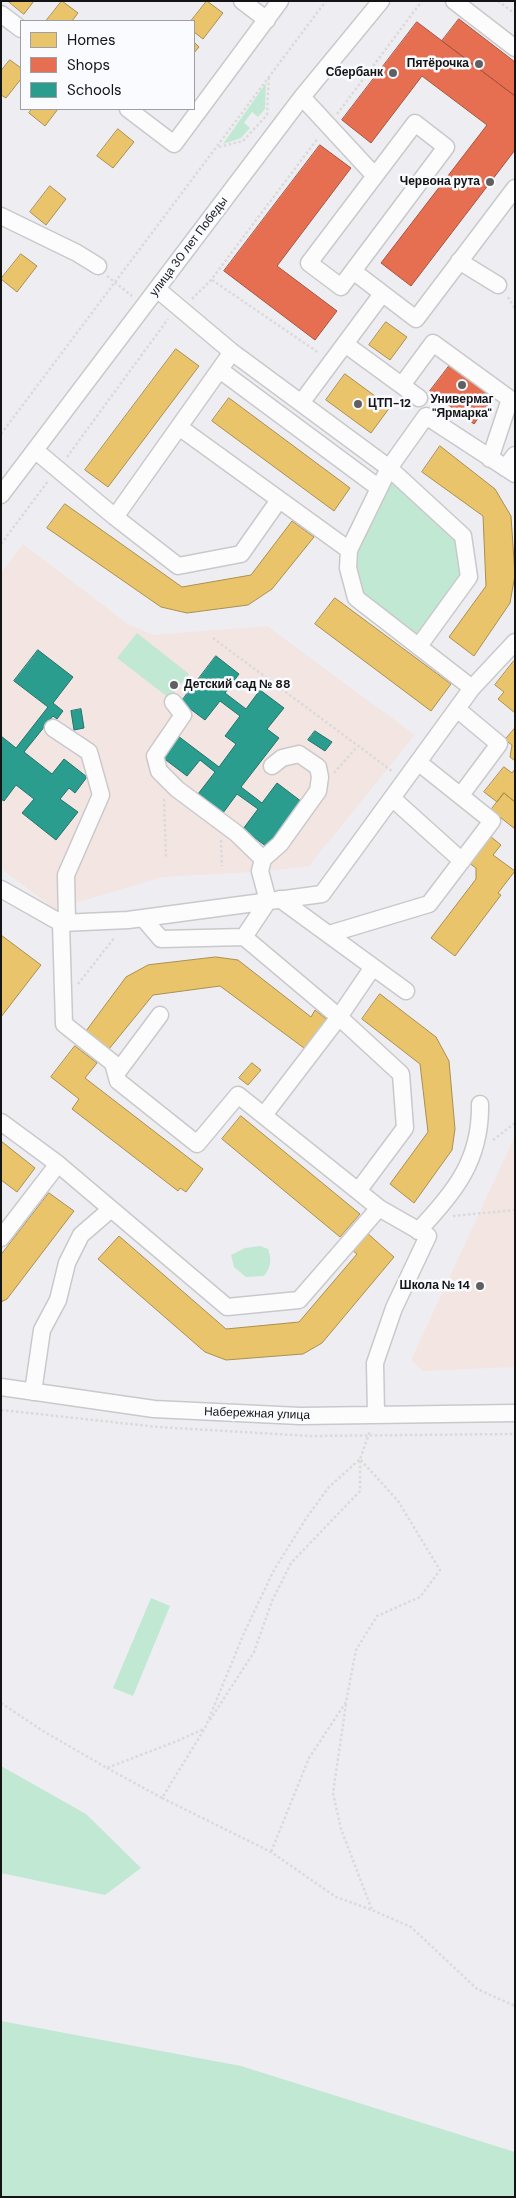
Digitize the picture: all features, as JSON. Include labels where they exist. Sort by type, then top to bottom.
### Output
[{"type":"street","points":[[242,1],[267,20]]},
{"type":"street","points":[[129,110],[174,144],[280,1]]},
{"type":"street","name":"улица 30 лет Победы","points":[[4,484],[36,450],[302,97],[381,1]]},
{"type":"street","points":[[454,1],[515,48]]},
{"type":"street","points":[[1,14],[20,28]]},
{"type":"street","points":[[302,97],[375,176]]},
{"type":"street","points":[[415,123],[446,147],[341,287],[309,263],[375,176],[415,123]]},
{"type":"street","points":[[353,271],[416,319],[515,188]]},
{"type":"street","points":[[1,216],[98,266]]},
{"type":"street","points":[[459,261],[501,288]]},
{"type":"street","points":[[157,289],[174,315],[232,352],[389,468],[463,536],[469,577],[419,646]]},
{"type":"street","points":[[301,403],[382,294]]},
{"type":"street","points":[[402,385],[433,343],[510,399],[490,459]]},
{"type":"street","points":[[345,344],[419,398]]},
{"type":"street","points":[[115,517],[232,352]]},
{"type":"street","points":[[220,370],[379,488]]},
{"type":"street","points":[[472,688],[356,598],[348,568],[349,550],[389,468],[426,416],[510,471],[515,455]]},
{"type":"street","points":[[179,427],[349,550]]},
{"type":"street","points":[[36,450],[115,517],[178,566],[241,554],[279,500]]},
{"type":"street","points":[[1,889],[64,923],[136,919],[322,894],[472,688],[515,642]]},
{"type":"street","points":[[173,702],[183,715],[155,756],[162,775],[236,834],[263,859]]},
{"type":"street","points":[[457,709],[500,744],[461,796]]},
{"type":"street","points":[[53,728],[89,752],[101,795],[66,874],[62,1004],[64,1024],[113,1063],[118,1081],[197,1144],[238,1095],[379,1208],[424,1225],[428,1236],[394,1308],[375,1363],[376,1415]]},
{"type":"street","points":[[272,766],[282,758],[299,754],[318,767],[320,777],[318,791],[280,844],[263,859],[260,871],[274,900],[329,934],[406,991]]},
{"type":"street","points":[[329,934],[429,904],[492,821],[418,762]]},
{"type":"street","points":[[392,798],[462,861]]},
{"type":"street","points":[[244,937],[274,900]]},
{"type":"street","points":[[136,919],[161,940],[244,937],[339,1017],[401,1074],[405,1128],[358,1191]]},
{"type":"street","points":[[264,1115],[339,1017],[373,967]]},
{"type":"street","points":[[116,1074],[160,1015]]},
{"type":"street","points":[[424,1225],[460,1182],[477,1144],[480,1104]]},
{"type":"street","points":[[1,1122],[58,1164],[227,1307],[298,1300],[379,1208]]},
{"type":"street","points":[[1,1238],[58,1164]]},
{"type":"street","points":[[33,1392],[42,1330],[58,1300],[67,1263],[81,1235],[111,1209]]},
{"type":"street","name":"Набережная улица","points":[[1,1387],[154,1409],[300,1416],[515,1413]]},
{"type":"path","points":[[1,434],[326,1]]},
{"type":"path","points":[[1,544],[174,315],[212,280],[422,1]]},
{"type":"path","points":[[498,1],[515,14]]},
{"type":"path","points":[[217,147],[243,141],[267,115],[269,76]]},
{"type":"path","points":[[98,266],[113,283],[136,298]]},
{"type":"path","points":[[212,280],[325,357]]},
{"type":"path","points":[[501,288],[515,309]]},
{"type":"path","points":[[213,638],[404,781]]},
{"type":"path","points":[[318,791],[357,747]]},
{"type":"path","points":[[162,775],[166,859]]},
{"type":"path","points":[[62,1004],[136,919]]},
{"type":"path","points":[[477,1144],[492,1141],[515,1123]]},
{"type":"path","points":[[424,1225],[480,1212],[515,1210]]},
{"type":"path","points":[[162,1798],[254,1652],[272,1601],[292,1563],[360,1491],[360,1459],[376,1415]]},
{"type":"path","points":[[360,1459],[398,1501],[440,1570],[420,1597],[377,1616],[356,1650],[346,1702],[333,1793],[341,1829],[372,1910]]},
{"type":"path","points":[[107,1768],[177,1742],[205,1728],[244,1633],[274,1570],[306,1517],[329,1487],[360,1459]]},
{"type":"path","points":[[271,1852],[309,1758],[346,1702]]},
{"type":"path","points":[[1,1703],[43,1731],[107,1768],[162,1798],[271,1852],[336,1897],[411,1926],[477,1989],[515,2006]]},
{"type":"shaded area","name":"Детский сад № 88","points":[[23,544],[128,624],[153,635],[267,626],[415,735],[309,866],[270,871],[163,877],[55,909],[1,869],[1,573]]},
{"type":"shaded area","name":"Школа № 14","points":[[515,1136],[515,1367],[423,1371],[411,1360]]},
{"type":"green space","points":[[266,83],[265,109],[258,117],[252,112],[244,123],[250,128],[241,138],[223,144]]},
{"type":"green space","points":[[389,468],[463,536],[469,577],[419,646],[356,598],[349,550]]},
{"type":"green space","points":[[137,633],[189,674],[169,698],[117,658]]},
{"type":"green space","points":[[260,1246],[268,1249],[270,1260],[268,1269],[264,1276],[246,1277],[234,1267],[231,1255],[245,1248]]},
{"type":"green space","points":[[151,1598],[170,1606],[133,1696],[113,1688]]},
{"type":"green space","points":[[1,1766],[86,1814],[141,1868],[105,1895],[1,1873]]},
{"type":"green space","points":[[1,2021],[241,2066],[515,2152],[515,2197],[1,2197]]},
{"type":"building: Homes","points":[[8,1],[34,1],[24,14]]},
{"type":"building: Homes","points":[[62,1],[78,13],[73,20],[47,20]]},
{"type":"building: Homes","points":[[207,1],[223,13],[203,39],[195,33],[195,20],[192,20]]},
{"type":"building: Homes","points":[[195,43],[199,47],[195,52]]},
{"type":"building: Homes","points":[[10,60],[20,67],[20,80],[6,98],[1,95],[1,71]]},
{"type":"building: Homes","points":[[31,110],[57,110],[45,126],[29,113]]},
{"type":"building: Homes","points":[[118,129],[134,142],[113,168],[97,156]]},
{"type":"building: Homes","points":[[50,186],[66,199],[46,225],[30,212]]},
{"type":"building: Homes","points":[[21,254],[37,266],[17,292],[1,279]]},
{"type":"building: Homes","points":[[386,322],[407,337],[390,360],[369,345]]},
{"type":"building: Homes","points":[[176,349],[199,366],[108,487],[85,470]]},
{"type":"building: Homes","name":"ЦТП-12","points":[[345,374],[390,407],[371,433],[326,400]]},
{"type":"building: Homes","points":[[229,398],[350,488],[334,511],[212,421]]},
{"type":"building: Homes","points":[[440,446],[495,489],[511,516],[515,575],[510,603],[474,656],[449,637],[486,586],[483,516],[422,472]]},
{"type":"building: Homes","points":[[65,504],[182,587],[251,575],[292,521],[314,537],[272,589],[248,605],[187,613],[161,607],[47,528]]},
{"type":"building: Homes","points":[[335,598],[451,684],[431,711],[315,624]]},
{"type":"building: Homes","points":[[514,661],[515,713],[498,699],[504,692],[495,685]]},
{"type":"building: Homes","points":[[515,728],[515,761],[510,757],[512,745],[505,740]]},
{"type":"building: Homes","points":[[504,767],[512,773],[515,769],[515,802],[504,793],[497,802],[484,792]]},
{"type":"building: Homes","points":[[504,793],[515,802],[515,829],[491,810]]},
{"type":"building: Homes","points":[[490,836],[501,845],[493,855],[515,871],[498,893],[501,895],[455,956],[431,938],[476,879],[476,868],[469,863]]},
{"type":"building: Homes","points":[[1,935],[41,965],[1,1017]]},
{"type":"building: Homes","points":[[216,957],[238,960],[311,1017],[315,1010],[330,1022],[308,1051],[220,986],[153,995],[109,1049],[86,1031],[126,977],[148,965]]},
{"type":"building: Homes","points":[[380,994],[436,1037],[449,1061],[455,1129],[452,1150],[414,1203],[390,1184],[428,1132],[420,1064],[362,1019]]},
{"type":"building: Homes","points":[[75,1046],[97,1063],[85,1078],[203,1169],[186,1192],[180,1188],[178,1191],[72,1109],[79,1099],[51,1077]]},
{"type":"building: Homes","points":[[252,1063],[261,1070],[248,1085],[239,1078]]},
{"type":"building: Homes","points":[[241,1116],[360,1214],[340,1237],[222,1139]]},
{"type":"building: Homes","points":[[1,1141],[35,1168],[17,1192],[1,1180]]},
{"type":"building: Homes","points":[[49,1193],[74,1211],[7,1299],[1,1302],[1,1255]]},
{"type":"building: Homes","points":[[366,1232],[394,1257],[322,1343],[303,1354],[226,1360],[205,1352],[98,1259],[119,1236],[226,1329],[299,1322],[357,1254],[352,1250]]},
{"type":"building: Shops","points":[[459,19],[515,62],[515,96],[442,41]]},
{"type":"building: Shops","points":[[417,22],[515,96],[515,150],[411,286],[381,263],[487,125],[422,76],[371,143],[342,120]]},
{"type":"building: Shops","points":[[320,145],[351,168],[277,266],[337,311],[315,340],[224,271]]},
{"type":"building: Shops","points":[[453,361],[496,394],[474,424],[430,391]]},
{"type":"building: Schools","points":[[38,650],[73,677],[53,703],[63,711],[57,719],[53,716],[24,752],[52,774],[64,759],[87,777],[75,793],[69,788],[60,799],[78,812],[56,840],[22,813],[34,799],[16,785],[4,801],[1,799],[1,736],[16,748],[48,707],[14,681]]},
{"type":"building: Schools","points":[[216,656],[239,674],[225,693],[246,709],[260,690],[284,708],[267,729],[279,738],[241,787],[262,803],[277,783],[302,802],[267,847],[243,829],[258,809],[237,794],[223,813],[198,794],[215,772],[200,760],[187,776],[162,757],[178,736],[219,767],[236,744],[225,736],[240,716],[220,701],[205,720],[181,702]]},
{"type":"building: Schools","points":[[81,709],[84,728],[74,730],[71,711]]},
{"type":"building: Schools","points":[[315,731],[332,742],[325,751],[308,740]]},
{"type":"place","name":"Пятёрочка","points":[[479,64]]},
{"type":"place","name":"Сбербанк","points":[[393,73]]},
{"type":"place","name":"Червона рута","points":[[490,182]]},
{"type":"place","name":"Универмаг \"Ярмарка\"","points":[[462,385]]},
{"type":"place","name":"ЦТП-12","points":[[358,404]]},
{"type":"place","name":"Детский сад № 88","points":[[174,685]]},
{"type":"place","name":"Школа № 14","points":[[480,1286]]}]
